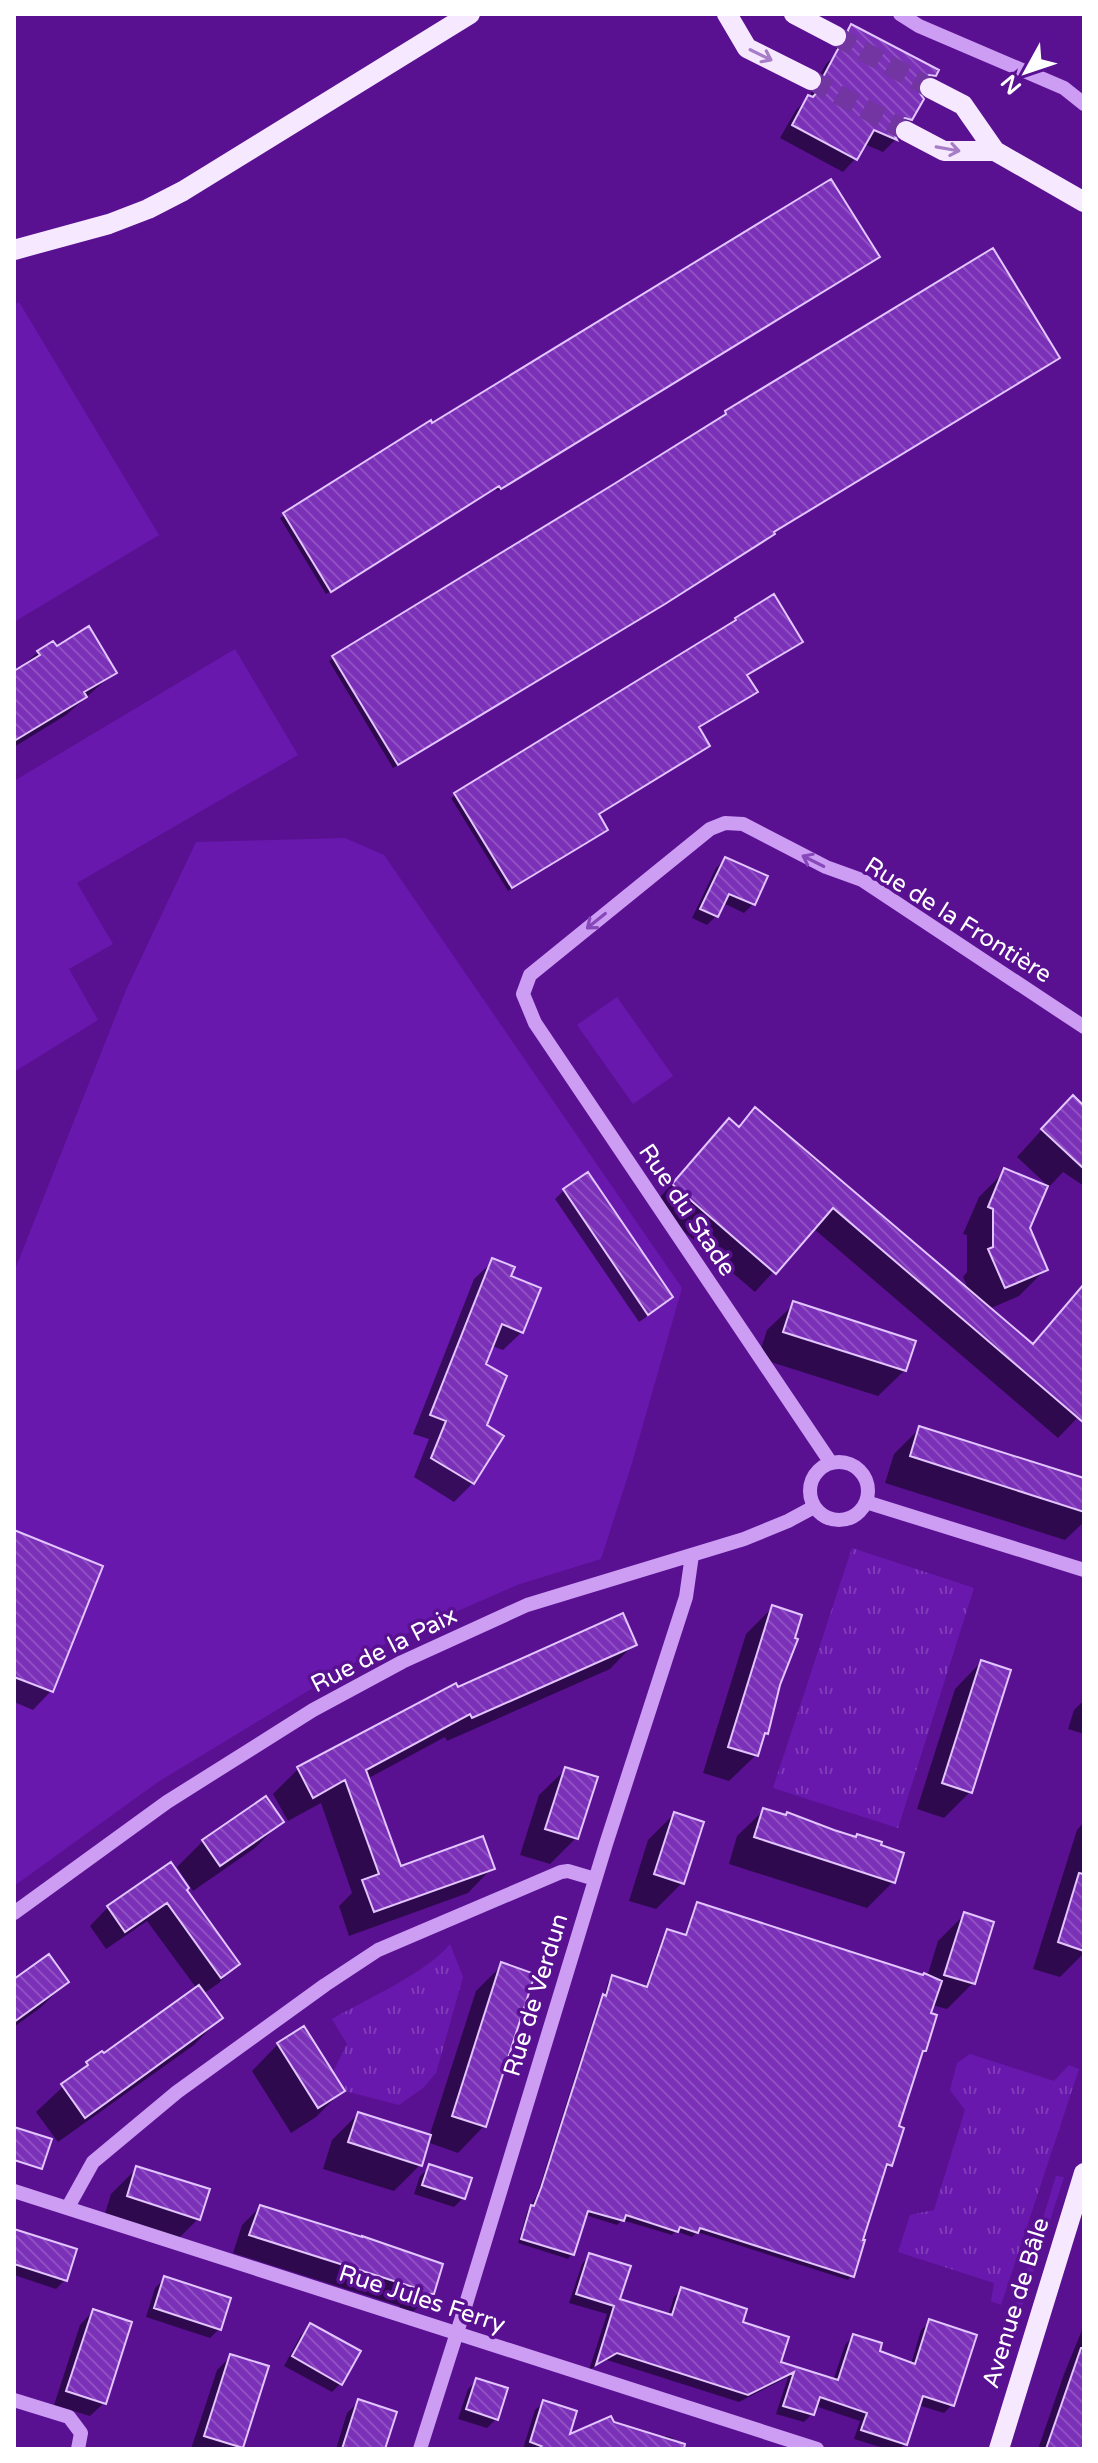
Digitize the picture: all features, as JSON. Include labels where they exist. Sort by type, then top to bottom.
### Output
[{"type":"main road","points":[[14,250],[109,224],[160,203],[470,14]]},
{"type":"main road","points":[[727,14],[747,48],[811,80]]},
{"type":"main road","points":[[794,14],[836,36]]},
{"type":"main road","points":[[930,88],[963,105],[995,151],[1084,202]]},
{"type":"main road","points":[[906,131],[944,151],[995,151]]},
{"type":"main road","name":"Avenue de Bâle","points":[[999,2449],[1082,2186]]},
{"type":"street","points":[[900,14],[919,26],[1064,88],[1084,104]]},
{"type":"street","name":"Rue de la Frontière","points":[[530,975],[710,829],[725,823],[743,824],[826,867],[862,880],[1084,1027]]},
{"type":"street","name":"Rue du Stade","points":[[530,975],[523,994],[535,1023],[831,1463]]},
{"type":"street","points":[[831,1463],[845,1463],[857,1469],[864,1477],[868,1490],[866,1502],[854,1516],[841,1520],[827,1518],[814,1507],[810,1498],[814,1475],[831,1463]]},
{"type":"street","points":[[866,1502],[1084,1570]]},
{"type":"street","name":"Rue de la Paix","points":[[14,1913],[167,1802],[313,1710],[402,1662],[527,1605],[744,1539],[814,1507]]},
{"type":"street","name":"Rue de Verdun","points":[[420,2449],[595,1879],[686,1597],[692,1555]]},
{"type":"street","points":[[68,2207],[93,2162],[170,2098],[274,2020],[378,1950],[561,1872],[595,1879]]},
{"type":"street","name":"Rue Jules Ferry","points":[[14,2191],[817,2449]]},
{"type":"street","points":[[14,2400],[69,2417],[81,2433],[78,2449]]},
{"type":"green space","points":[[19,302],[159,535],[14,622],[14,305]]},
{"type":"green space","points":[[235,649],[298,755],[77,883],[113,944],[69,969],[98,1020],[14,1072],[14,781]]},
{"type":"green space","points":[[345,838],[384,855],[682,1288],[632,1463],[601,1559],[517,1585],[392,1640],[158,1782],[14,1886],[14,1272],[126,990],[196,842]]},
{"type":"green space","points":[[617,997],[673,1076],[633,1104],[577,1025]]},
{"type":"green space","points":[[852,1548],[974,1588],[898,1828],[773,1788]]},
{"type":"green space","points":[[450,1944],[463,1977],[436,2073],[423,2088],[399,2105],[345,2091],[333,2072],[347,2044],[332,2019],[412,1975]]},
{"type":"green space","points":[[970,2054],[1054,2081],[1069,2065],[1079,2069],[1001,2305],[991,2301],[994,2283],[898,2252],[910,2215],[934,2210],[965,2110],[950,2090],[957,2063]]},
{"type":"green space","points":[[1056,2176],[1064,2177],[1022,2307],[1016,2305]]},
{"type":"building","points":[[851,24],[939,70],[936,76],[929,75],[919,81],[917,89],[924,99],[912,120],[905,118],[895,124],[893,132],[897,140],[874,130],[857,160],[792,125],[808,95],[813,97],[822,86],[823,77],[838,49],[848,41]]},
{"type":"building","points":[[831,179],[880,257],[501,489],[499,486],[331,592],[283,513]]},
{"type":"building","points":[[993,248],[1060,358],[774,532],[665,604],[398,765],[332,656]]},
{"type":"building","points":[[774,594],[803,642],[747,675],[758,692],[699,727],[710,746],[599,814],[608,830],[512,888],[454,793]]},
{"type":"building","points":[[89,626],[117,673],[84,692],[87,697],[14,741],[14,671],[40,655],[37,651],[53,641],[57,646]]},
{"type":"building","points":[[725,857],[768,876],[755,905],[729,894],[718,917],[700,909]]},
{"type":"building","points":[[1073,1095],[1084,1106],[1084,1169],[1041,1129]]},
{"type":"building","points":[[755,1107],[1033,1344],[1084,1284],[1084,1423],[833,1208],[776,1274],[672,1184],[729,1118],[739,1127]]},
{"type":"building","points":[[1004,1168],[1048,1186],[1030,1228],[1048,1270],[1005,1288],[988,1249],[993,1247],[993,1209],[988,1207]]},
{"type":"building","points":[[588,1172],[673,1297],[648,1315],[563,1189]]},
{"type":"building","points":[[492,1258],[515,1267],[511,1276],[541,1288],[523,1333],[502,1324],[486,1364],[507,1376],[487,1425],[504,1436],[474,1484],[431,1458],[446,1421],[430,1415]]},
{"type":"building","points":[[793,1301],[916,1341],[906,1371],[783,1332]]},
{"type":"building","points":[[919,1426],[1084,1478],[1084,1512],[910,1456]]},
{"type":"building","points":[[14,1530],[103,1566],[53,1692],[14,1677]]},
{"type":"building","points":[[772,1605],[802,1615],[795,1638],[798,1639],[758,1756],[728,1747]]},
{"type":"building","points":[[623,1613],[637,1645],[472,1718],[470,1714],[366,1770],[401,1866],[483,1836],[495,1869],[374,1912],[362,1880],[379,1874],[345,1780],[313,1798],[297,1767],[456,1683],[458,1687]]},
{"type":"building","points":[[981,1660],[1011,1670],[972,1793],[942,1783]]},
{"type":"building","points":[[565,1767],[598,1777],[578,1839],[545,1829]]},
{"type":"building","points":[[266,1796],[284,1822],[220,1866],[202,1840]]},
{"type":"building","points":[[763,1808],[786,1815],[787,1812],[856,1837],[857,1834],[904,1853],[895,1883],[754,1837]]},
{"type":"building","points":[[674,1812],[704,1822],[684,1884],[654,1874]]},
{"type":"building","points":[[171,1862],[189,1888],[187,1890],[240,1964],[221,1978],[167,1903],[125,1932],[107,1906]]},
{"type":"building","points":[[1079,1873],[1084,1874],[1084,1951],[1058,1942]]},
{"type":"building","points":[[697,1902],[942,1981],[931,2013],[937,2015],[899,2126],[904,2128],[892,2166],[887,2164],[854,2277],[700,2228],[698,2233],[680,2227],[678,2232],[626,2215],[624,2221],[588,2211],[574,2255],[521,2239],[612,1975],[647,1987],[667,1929],[686,1935]]},
{"type":"building","points":[[964,1912],[994,1922],[975,1984],[944,1975]]},
{"type":"building","points":[[49,1954],[69,1982],[14,2022],[14,1979]]},
{"type":"building","points":[[501,1962],[535,1974],[486,2127],[452,2116]]},
{"type":"building","points":[[199,1985],[223,2018],[85,2118],[61,2084],[88,2065],[86,2062],[102,2051],[104,2053]]},
{"type":"building","points":[[304,2026],[345,2091],[318,2108],[277,2043]]},
{"type":"building","points":[[358,2112],[431,2135],[422,2166],[348,2142]]},
{"type":"building","points":[[14,2127],[52,2139],[42,2169],[14,2160]]},
{"type":"building","points":[[429,2164],[472,2178],[465,2199],[422,2185]]},
{"type":"building","points":[[136,2166],[210,2189],[200,2220],[127,2196]]},
{"type":"building","points":[[260,2205],[443,2264],[434,2294],[415,2293],[416,2288],[249,2235]]},
{"type":"building","points":[[14,2229],[77,2249],[67,2281],[14,2264]]},
{"type":"building","points":[[589,2253],[631,2266],[620,2299],[672,2315],[681,2287],[747,2309],[743,2322],[789,2337],[781,2362],[838,2380],[853,2334],[882,2343],[880,2351],[915,2364],[929,2319],[977,2335],[954,2406],[923,2396],[907,2445],[861,2430],[867,2413],[820,2397],[814,2415],[783,2406],[794,2372],[748,2395],[617,2353],[596,2365],[614,2306],[576,2294]]},
{"type":"building","points":[[164,2276],[231,2298],[221,2330],[154,2308]]},
{"type":"building","points":[[93,2309],[132,2322],[106,2404],[66,2391]]},
{"type":"building","points":[[310,2323],[361,2351],[342,2385],[292,2356]]},
{"type":"building","points":[[1081,2348],[1084,2348],[1084,2449],[1046,2449]]},
{"type":"building","points":[[230,2354],[269,2366],[243,2448],[204,2436]]},
{"type":"building","points":[[476,2378],[508,2388],[498,2420],[466,2409]]},
{"type":"building","points":[[358,2399],[397,2412],[385,2449],[342,2449]]},
{"type":"building","points":[[543,2400],[577,2411],[570,2434],[611,2416],[614,2422],[685,2444],[684,2449],[534,2449],[541,2446],[530,2442]]},
{"type":"tunnel","points":[[836,36],[930,88]]},
{"type":"tunnel","points":[[811,80],[906,131]]}]
